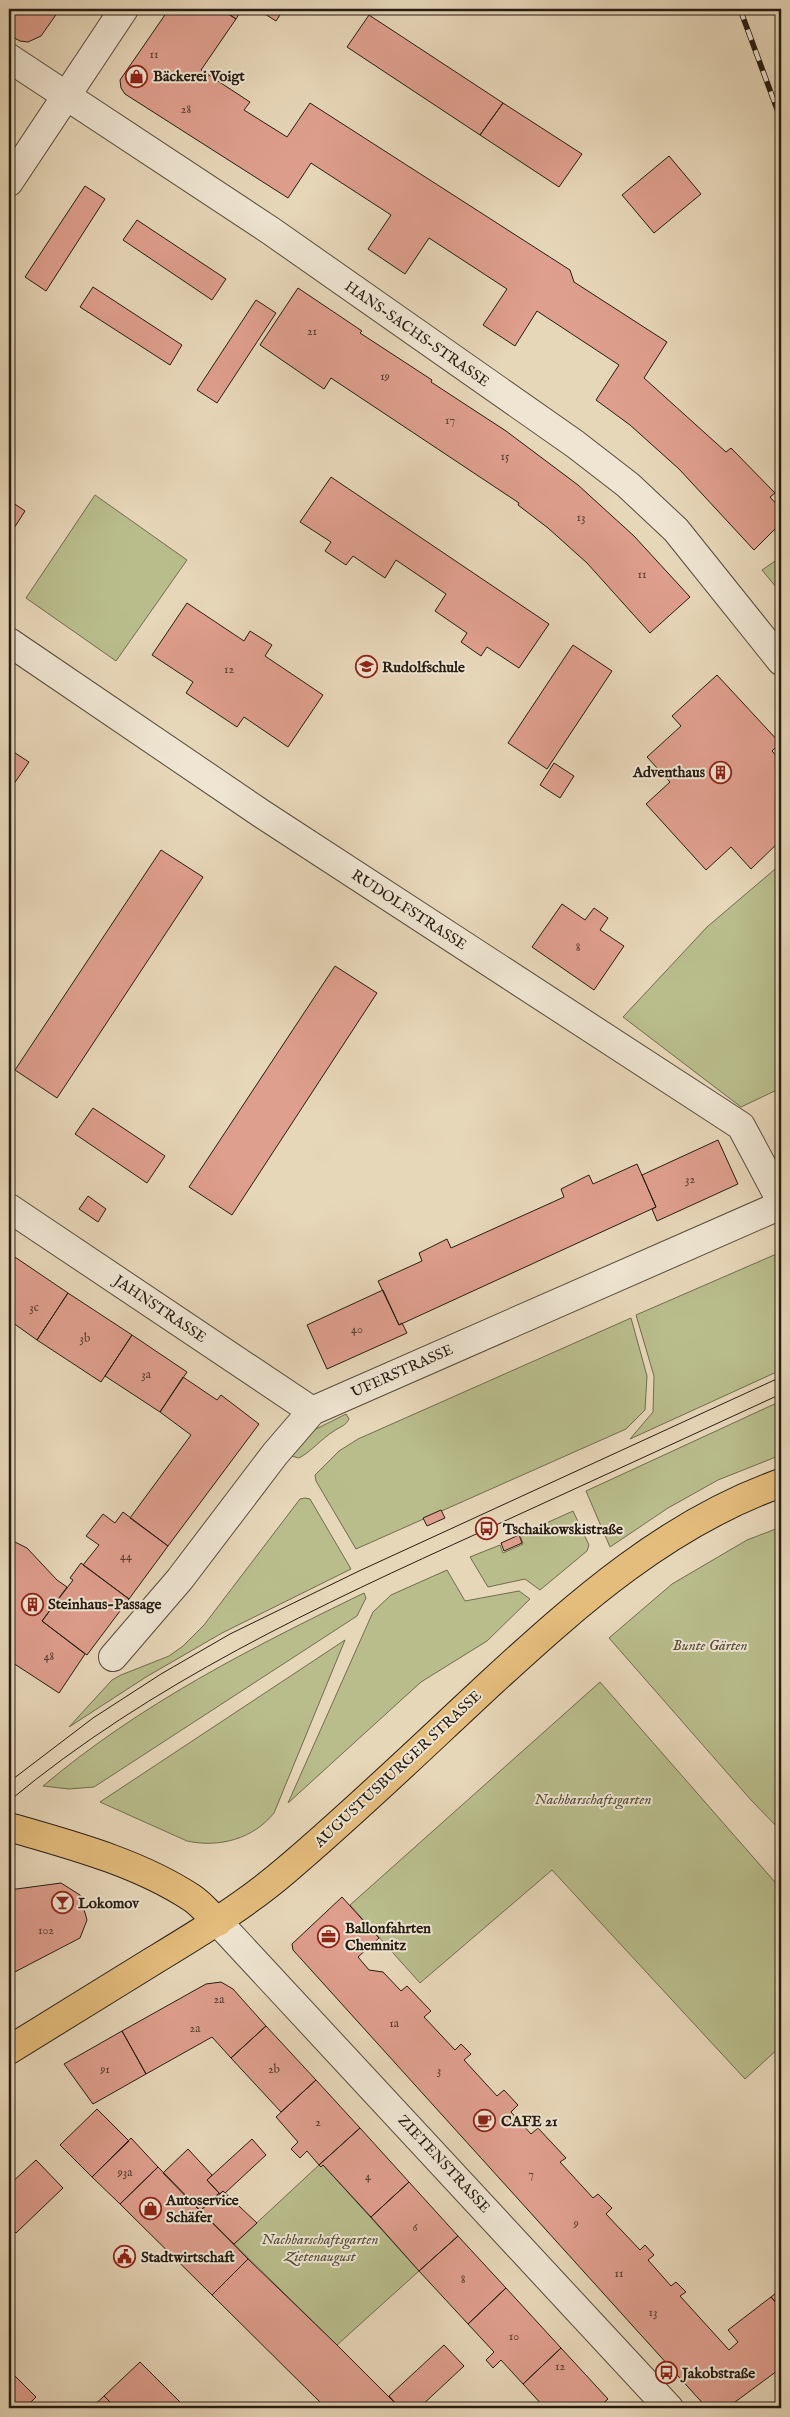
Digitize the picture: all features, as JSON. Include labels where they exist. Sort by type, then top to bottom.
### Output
[{"type":"main road","name":"AUGUSTUSBURGER STRASSE","points":[[9,2050],[218,1922],[260,1892],[306,1853],[535,1643],[614,1576],[692,1523],[731,1503],[781,1483]]},
{"type":"main road","points":[[9,1827],[99,1853],[164,1882],[193,1899],[218,1922]]},
{"type":"street","points":[[9,182],[124,9]]},
{"type":"street","name":"HANS-SACHS-STRASSE","points":[[9,58],[271,231],[574,444],[628,485],[676,530],[781,661]]},
{"type":"street","name":"RUDOLFSTRASSE","points":[[9,642],[262,814],[741,1126],[781,1201]]},
{"type":"street","name":"UFERSTRASSE","points":[[114,1657],[180,1579],[275,1454],[312,1411],[781,1206]]},
{"type":"street","name":"JAHNSTRASSE","points":[[9,1208],[312,1411]]},
{"type":"street","name":"ZIETENSTRASSE","points":[[218,1922],[669,2408]]},
{"type":"green space","points":[[95,495],[187,560],[116,661],[26,598]]},
{"type":"green space","points":[[781,557],[781,593],[762,570]]},
{"type":"green space","points":[[781,864],[781,1088],[741,1107],[623,1017],[707,927]]},
{"type":"green space","points":[[781,1252],[781,1370],[630,1439],[653,1412],[654,1376],[636,1315]]},
{"type":"green space","points":[[631,1318],[647,1376],[645,1410],[626,1429],[356,1549],[316,1481],[315,1475],[339,1451],[358,1439]]},
{"type":"green space","points":[[781,1401],[781,1455],[718,1480],[668,1508],[610,1547],[586,1491]]},
{"type":"green space","points":[[346,1414],[349,1419],[346,1423],[329,1434],[304,1455],[299,1458],[287,1455],[306,1434]]},
{"type":"green space","points":[[300,1499],[310,1499],[351,1569],[222,1633],[146,1677],[69,1727],[112,1680],[169,1656],[183,1646],[204,1625]]},
{"type":"green space","points":[[573,1511],[589,1545],[587,1551],[540,1590],[525,1579],[488,1587],[470,1557],[500,1545],[503,1553],[523,1544],[520,1535]]},
{"type":"green space","name":"Bunte Gärten","points":[[781,1527],[781,1831],[751,1800],[609,1638],[672,1584],[747,1540]]},
{"type":"green space","points":[[447,1570],[465,1601],[519,1591],[530,1599],[487,1641],[421,1682],[288,1803],[373,1612],[391,1595]]},
{"type":"green space","points":[[364,1593],[366,1598],[357,1616],[94,1787],[69,1789],[43,1786],[80,1756],[157,1703],[238,1657]]},
{"type":"green space","points":[[345,1640],[274,1813],[256,1829],[246,1835],[223,1842],[199,1843],[187,1841],[100,1802]]},
{"type":"green space","name":"Nachbarschaftsgarten","points":[[600,1682],[781,1889],[781,2046],[745,2079],[552,1870],[420,1983],[350,1905]]},
{"type":"green space","name":"Nachbarschaftsgarten Zietenaugust","points":[[319,2165],[323,2165],[419,2271],[337,2345],[234,2244]]},
{"type":"building","points":[[9,9],[60,9],[41,36],[28,42],[20,41],[9,35]]},
{"type":"building","points":[[169,9],[221,9],[236,19],[201,70],[250,102],[244,110],[287,137],[310,103],[570,270],[574,282],[667,342],[644,378],[726,452],[731,448],[775,493],[770,497],[781,509],[781,523],[754,550],[679,469],[630,425],[596,400],[619,365],[537,311],[515,346],[483,325],[507,289],[429,238],[405,274],[368,249],[391,215],[311,163],[288,198],[125,94],[121,88],[120,80]]},
{"type":"building","points":[[221,9],[242,9],[236,19]]},
{"type":"building","points":[[257,9],[284,9],[276,21]]},
{"type":"building","points":[[369,15],[503,103],[480,135],[347,47]]},
{"type":"building","points":[[503,103],[582,154],[559,187],[480,135]]},
{"type":"building","points":[[669,156],[701,194],[654,233],[622,195]]},
{"type":"building","points":[[85,186],[105,199],[46,291],[25,277]]},
{"type":"building","points":[[137,220],[226,279],[212,300],[123,240]]},
{"type":"building","points":[[93,287],[182,345],[170,365],[80,307]]},
{"type":"building","points":[[298,288],[362,331],[360,333],[432,380],[431,382],[506,431],[578,485],[634,536],[690,597],[650,633],[587,563],[548,528],[518,505],[519,503],[331,378],[324,389],[260,345]]},
{"type":"building","points":[[256,300],[276,313],[217,403],[197,390]]},
{"type":"building","points":[[331,477],[549,624],[519,668],[487,647],[481,656],[461,642],[467,633],[435,611],[446,594],[396,560],[385,578],[353,556],[346,565],[325,551],[331,542],[300,522]]},
{"type":"building","points":[[9,500],[25,511],[9,536]]},
{"type":"building","points":[[187,603],[244,641],[250,631],[272,645],[265,656],[323,695],[288,747],[244,717],[237,727],[186,693],[193,682],[152,655]]},
{"type":"building","points":[[573,645],[612,671],[547,769],[508,743]]},
{"type":"building","name":"Adventhaus","points":[[717,675],[780,743],[772,751],[781,761],[781,840],[751,869],[731,847],[706,870],[646,804],[670,782],[647,757],[681,726],[672,716]]},
{"type":"building","points":[[9,749],[29,762],[9,791]]},
{"type":"building","points":[[554,763],[574,776],[560,798],[540,785]]},
{"type":"building","points":[[161,850],[203,877],[57,1098],[15,1070]]},
{"type":"building","points":[[562,904],[585,920],[594,908],[608,918],[600,930],[624,946],[594,990],[532,947]]},
{"type":"building","points":[[335,966],[377,993],[232,1215],[189,1187]]},
{"type":"building","points":[[93,1108],[165,1156],[147,1183],[75,1134]]},
{"type":"building","points":[[718,1140],[738,1184],[657,1221],[652,1209],[656,1207],[642,1175]]},
{"type":"building","points":[[637,1164],[656,1207],[399,1325],[378,1281],[422,1261],[419,1253],[447,1239],[451,1248],[564,1197],[561,1189],[589,1175],[593,1184]]},
{"type":"building","points":[[88,1196],[106,1209],[98,1222],[79,1209]]},
{"type":"building","points":[[9,1253],[68,1293],[37,1340],[9,1320]]},
{"type":"building","points":[[383,1290],[399,1325],[402,1323],[407,1333],[327,1369],[307,1325]]},
{"type":"building","points":[[68,1293],[132,1335],[101,1382],[37,1340]]},
{"type":"building","points":[[132,1335],[187,1372],[160,1412],[105,1376]]},
{"type":"building","points":[[183,1377],[217,1400],[221,1395],[259,1424],[168,1546],[130,1518],[191,1435],[160,1412]]},
{"type":"building","points":[[441,1510],[445,1518],[427,1526],[423,1518]]},
{"type":"building","points":[[123,1512],[168,1546],[129,1599],[83,1565],[99,1545],[86,1536],[103,1514],[115,1523]]},
{"type":"building","points":[[519,1535],[522,1543],[504,1551],[501,1543]]},
{"type":"building","name":"Steinhaus-Passage","points":[[9,1539],[27,1548],[57,1580],[67,1587],[42,1621],[85,1654],[59,1693],[13,1663],[9,1669]]},
{"type":"building","points":[[81,1563],[129,1599],[87,1655],[42,1621],[73,1580],[70,1578]]},
{"type":"building","points":[[9,1689],[14,1714],[9,1733]]},
{"type":"building","points":[[61,1883],[80,1895],[87,1920],[80,1938],[9,1975],[9,1890]]},
{"type":"building","points":[[342,1897],[379,1938],[358,1957],[369,1970],[383,1972],[401,1991],[407,1986],[431,2011],[424,2017],[455,2050],[461,2044],[471,2054],[464,2060],[497,2096],[504,2090],[518,2105],[511,2112],[531,2134],[538,2128],[566,2158],[560,2162],[593,2198],[598,2194],[612,2208],[606,2214],[640,2250],[645,2245],[654,2255],[648,2260],[671,2286],[676,2282],[686,2292],[680,2296],[729,2350],[738,2342],[728,2330],[771,2297],[781,2308],[781,2368],[727,2408],[707,2408],[293,1950],[292,1944]]},
{"type":"building","points":[[221,1982],[233,1989],[266,2026],[231,2058],[212,2037],[146,2074],[122,2031],[206,1984]]},
{"type":"building","points":[[266,2026],[316,2080],[281,2112],[231,2058]]},
{"type":"building","points":[[122,2031],[146,2074],[93,2104],[64,2064]]},
{"type":"building","points":[[316,2080],[360,2128],[319,2165],[307,2151],[300,2158],[291,2149],[298,2142],[276,2117]]},
{"type":"building","points":[[97,2109],[129,2141],[92,2177],[60,2145]]},
{"type":"building","points":[[360,2128],[409,2182],[371,2217],[323,2165],[321,2167],[319,2165]]},
{"type":"building","points":[[131,2138],[158,2167],[120,2204],[92,2177]]},
{"type":"building","points":[[252,2139],[266,2155],[225,2193],[223,2191],[220,2194],[207,2180]]},
{"type":"building","points":[[188,2149],[212,2175],[207,2180],[219,2193],[200,2211],[163,2173]]},
{"type":"building","points":[[36,2160],[63,2188],[16,2233],[9,2225],[9,2185]]},
{"type":"building","points":[[158,2167],[248,2259],[212,2295],[120,2204]]},
{"type":"building","points":[[409,2182],[458,2236],[419,2271],[371,2217]]},
{"type":"building","points":[[223,2191],[257,2223],[234,2244],[200,2211]]},
{"type":"building","points":[[458,2236],[506,2288],[468,2324],[419,2271]]},
{"type":"building","points":[[248,2259],[400,2408],[326,2408],[212,2295]]},
{"type":"building","points":[[506,2288],[561,2348],[523,2384],[501,2360],[493,2368],[486,2360],[494,2352],[468,2324]]},
{"type":"building","points":[[781,2289],[781,2308],[771,2297]]},
{"type":"building","points":[[444,2345],[464,2366],[419,2408],[400,2408],[389,2396]]},
{"type":"building","points":[[561,2348],[608,2399],[598,2408],[542,2408],[544,2407],[523,2384]]},
{"type":"building","points":[[140,2362],[186,2408],[116,2408],[104,2396]]},
{"type":"building","points":[[9,2370],[36,2397],[25,2408],[9,2408]]},
{"type":"building","points":[[104,2396],[116,2408],[91,2408]]},
{"type":"tram line","points":[[9,1782],[93,1718],[161,1674],[230,1634],[359,1571],[781,1377]]},
{"type":"tram line","points":[[9,1801],[63,1759],[178,1683],[298,1618],[781,1394]]},
{"type":"railway","points":[[740,9],[781,120]]},
{"type":"place","name":"Bäckerei Voigt","points":[[137,76]]},
{"type":"place","name":"Rudolfschule","points":[[366,667]]},
{"type":"place","name":"Adventhaus","points":[[721,772]]},
{"type":"place","name":"Tschaikowskistraße","points":[[487,1529]]},
{"type":"place","name":"Steinhaus-Passage","points":[[32,1604]]},
{"type":"place","name":"Lokomov","points":[[62,1903]]},
{"type":"place","name":"Ballonfahrten Chemnitz","points":[[329,1937]]},
{"type":"place","name":"CAFE 21","points":[[485,2121]]},
{"type":"place","name":"Autoservice Schäfer","points":[[150,2209]]},
{"type":"place","name":"Stadtwirtschaft","points":[[125,2257]]},
{"type":"place","name":"Jakobstraße","points":[[666,2373]]}]
